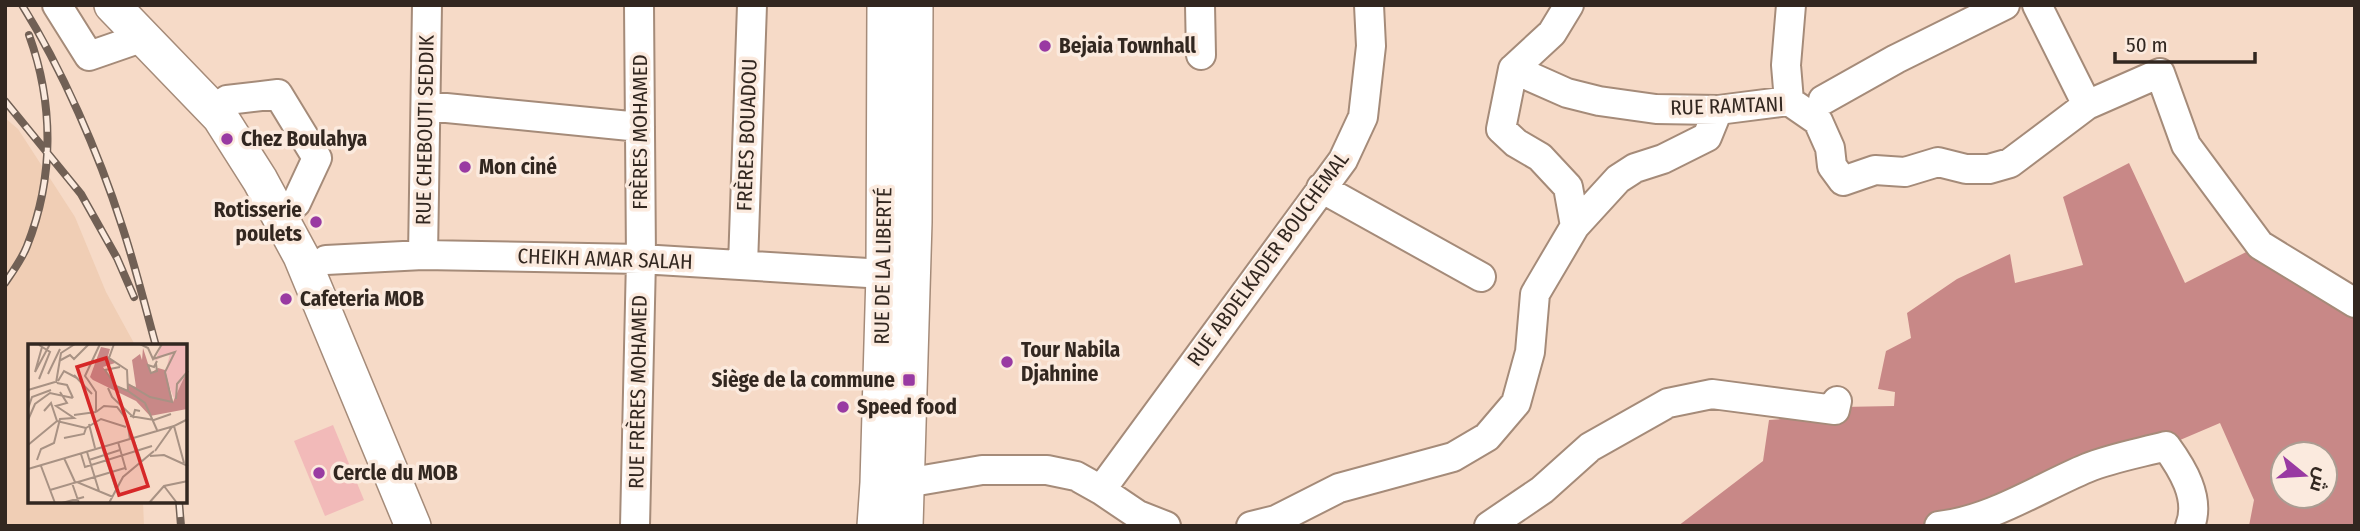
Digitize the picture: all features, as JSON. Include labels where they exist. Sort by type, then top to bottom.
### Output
[{"type":"main road","points":[[112,5],[141,21],[227,100],[276,168],[303,188],[326,260],[436,526]]},
{"type":"main road","name":"RUE DE LA LIBERTÉ","points":[[885,5],[884,274],[892,483],[905,526]]},
{"type":"main road","name":"RUE DE LA LIBERTÉ","points":[[875,526],[892,483],[914,222],[915,5]]},
{"type":"main road","points":[[141,21],[220,117],[260,180],[301,256],[413,526]]},
{"type":"street","points":[[57,5],[89,56],[141,21]]},
{"type":"street","points":[[64,5],[96,53]]},
{"type":"street","name":"RUE CHEBOUTI SEDDIK","points":[[423,255],[427,5]]},
{"type":"street","name":"FRÈRES MOHAMED","points":[[639,5],[640,259]]},
{"type":"street","name":"FRÈRES BOUADOU","points":[[743,265],[752,5]]},
{"type":"street","points":[[1200,5],[1201,55]]},
{"type":"street","name":"RUE ABDELKADER BOUCHEMAL","points":[[1101,489],[1343,160],[1363,117],[1371,46],[1369,5]]},
{"type":"street","points":[[1371,46],[1383,5]]},
{"type":"street","points":[[1569,5],[1552,33],[1513,69],[1502,129],[1516,143],[1539,157],[1569,187],[1575,226]]},
{"type":"street","points":[[1790,101],[1786,65],[1791,5]]},
{"type":"street","points":[[1822,100],[1896,59],[2005,5]]},
{"type":"street","points":[[2037,5],[2087,104],[2160,73],[2186,145],[2260,245],[2355,303]]},
{"type":"street","name":"RUE RAMTANI","points":[[1513,69],[1567,93],[1599,101],[1656,109],[1718,110],[1790,101],[1818,121],[1830,148],[1832,166],[1843,181],[1875,170],[1905,172],[1938,162],[1966,169],[1989,169],[2010,163],[2087,104]]},
{"type":"street","points":[[227,100],[262,96],[303,188]]},
{"type":"street","points":[[426,107],[640,127]]},
{"type":"street","points":[[1251,526],[1298,516],[1339,488],[1453,457],[1487,437],[1516,403],[1530,352],[1535,294],[1575,226],[1618,179],[1634,168],[1663,159],[1707,137],[1718,110]]},
{"type":"street","points":[[1321,188],[1481,277]]},
{"type":"street","name":"CHEIKH AMAR SALAH","points":[[326,260],[423,255],[640,259],[884,274]]},
{"type":"street","name":"RUE FRÈRES MOHAMED","points":[[635,526],[640,259]]},
{"type":"street","points":[[1489,526],[1542,490],[1590,447],[1668,403],[1712,394],[1835,410],[1837,401]]},
{"type":"street","points":[[1951,525],[2005,507],[2089,467],[2166,446],[2184,471],[2195,513],[2190,526]]},
{"type":"street","points":[[892,483],[982,470],[1047,470],[1076,476],[1101,489],[1138,515],[1166,526]]},
{"type":"shaded area","points":[[5,118],[18,129],[75,217],[106,292],[134,344],[28,344],[28,503],[143,503],[144,526],[5,526]]},
{"type":"shaded area","points":[[2129,163],[2185,283],[2260,245],[2355,303],[2355,526],[2249,526],[2254,500],[2220,423],[2166,446],[1939,526],[1678,526],[1763,461],[1769,420],[1807,417],[1842,407],[1894,406],[1895,392],[1878,389],[1886,351],[1911,338],[1907,313],[1957,279],[2010,254],[2015,283],[2083,265],[2063,197]]},
{"type":"shaded area","points":[[333,425],[364,500],[325,516],[294,441]]},
{"type":"railway","points":[[22,5],[65,84],[102,170],[127,241],[155,344]]},
{"type":"railway","points":[[5,283],[27,246],[36,220],[46,168],[48,141],[43,88],[29,35]]},
{"type":"railway","points":[[5,101],[81,194],[117,258],[134,297]]},
{"type":"railway","points":[[179,503],[181,526]]},
{"type":"place","name":"Bejaia Townhall","points":[[1045,46]]},
{"type":"place","name":"Chez Boulahya","points":[[227,139]]},
{"type":"place","name":"Mon ciné","points":[[465,167]]},
{"type":"place","name":"Rotisserie poulets","points":[[316,222]]},
{"type":"place","name":"Cafeteria MOB","points":[[286,299]]},
{"type":"place","name":"Tour Nabila Djahnine","points":[[1007,362]]},
{"type":"place","name":"Siège de la commune","points":[[909,380]]},
{"type":"place","name":"Speed food","points":[[843,407]]},
{"type":"place","name":"Cercle du MOB","points":[[319,473]]}]
